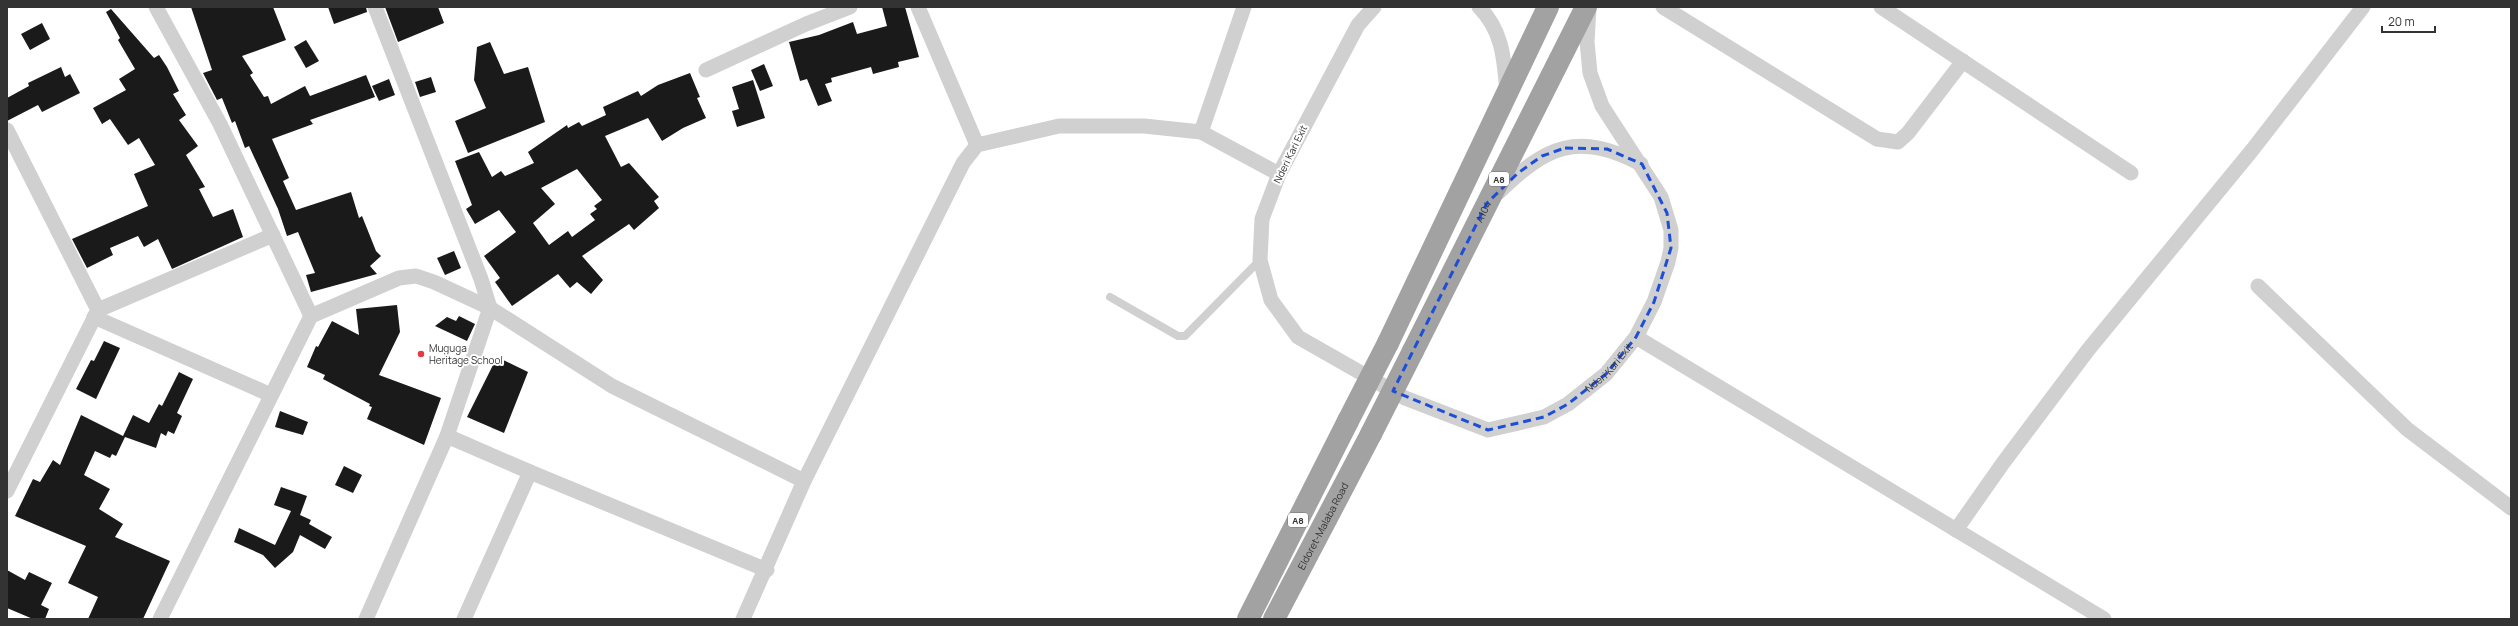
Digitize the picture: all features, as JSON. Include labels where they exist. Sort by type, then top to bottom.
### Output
[{"type":"highway","name":"A8","points":[[1248,619],[1388,343],[1548,7]]},
{"type":"highway","name":"A104","points":[[1371,434],[1586,7]]},
{"type":"highway","name":"Eldoret-Malaba Road","points":[[1274,619],[1371,434]]},
{"type":"street","points":[[156,7],[220,124],[311,316]]},
{"type":"street","points":[[366,619],[447,436],[490,308],[481,279],[375,7]]},
{"type":"street","points":[[706,70],[806,24],[850,7]]},
{"type":"street","points":[[918,7],[977,145]]},
{"type":"street","points":[[1201,132],[1244,7]]},
{"type":"street","name":"Nderi Kari Exit","points":[[1374,7],[1358,25],[1279,174],[1262,219],[1260,260],[1271,300],[1298,337],[1405,398],[1488,430],[1544,417],[1568,404],[1606,374],[1636,337],[1654,302],[1671,248],[1667,213],[1662,196],[1602,106],[1595,88],[1590,73],[1587,42],[1590,7]]},
{"type":"street","points":[[1479,7],[1490,19],[1500,41],[1508,93]]},
{"type":"street","points":[[1663,7],[1877,139],[1888,142],[1898,142],[1908,133],[1963,61]]},
{"type":"street","points":[[1881,7],[2131,173]]},
{"type":"street","points":[[1956,530],[2003,463],[2088,350],[2248,155],[2363,7]]},
{"type":"street","points":[[743,619],[766,570],[804,481],[963,163],[977,145],[1059,126],[1144,126],[1201,132],[1279,174]]},
{"type":"street","points":[[7,130],[96,314],[271,395]]},
{"type":"street","points":[[1488,202],[1527,166],[1554,150],[1588,146],[1607,149],[1642,164]]},
{"type":"street","points":[[7,491],[96,314],[272,235]]},
{"type":"street","points":[[160,619],[311,316],[399,278],[416,276],[490,308],[612,386],[804,481]]},
{"type":"street","points":[[2258,286],[2407,428],[2511,508]]},
{"type":"street","points":[[1636,337],[2104,619]]},
{"type":"street","points":[[447,436],[766,570]]},
{"type":"street","points":[[464,619],[530,472]]},
{"type":"lane","points":[[1110,296],[1178,336],[1185,336],[1260,260]]},
{"type":"highlighted area","points":[[1565,148],[1607,149],[1642,164],[1667,213],[1671,248],[1654,302],[1636,337],[1606,374],[1568,404],[1544,417],[1488,430],[1393,391],[1487,203],[1518,173],[1542,156]]},
{"type":"building","points":[[191,7],[273,7],[286,40],[242,56],[253,73],[250,75],[264,97],[268,96],[271,104],[305,86],[310,96],[366,75],[375,97],[310,120],[313,124],[272,139],[289,178],[283,181],[296,210],[351,192],[359,218],[362,216],[376,251],[381,256],[370,266],[377,274],[311,292],[306,275],[315,273],[298,232],[287,236],[278,209],[249,146],[245,148],[235,121],[232,123],[222,98],[217,100],[203,73],[212,70]]},
{"type":"building","points":[[328,7],[366,7],[367,12],[334,24]]},
{"type":"building","points":[[385,7],[438,7],[444,23],[398,42]]},
{"type":"building","points":[[882,7],[905,7],[919,57],[898,62],[899,67],[873,74],[871,67],[831,78],[832,82],[825,84],[832,101],[818,106],[807,79],[800,81],[789,42],[819,35],[853,22],[857,34],[887,26]]},
{"type":"building","points":[[111,9],[154,58],[159,55],[167,67],[179,91],[173,94],[186,115],[179,120],[198,146],[186,155],[205,187],[199,189],[213,217],[233,209],[243,237],[172,269],[158,239],[144,247],[138,236],[110,248],[113,255],[87,268],[72,239],[148,206],[134,174],[155,165],[139,138],[128,145],[110,119],[102,124],[93,108],[126,90],[119,79],[135,69],[118,40],[120,38],[106,12]]},
{"type":"building","points":[[42,23],[50,39],[30,50],[21,34]]},
{"type":"building","points":[[306,40],[319,61],[306,68],[294,47]]},
{"type":"building","points":[[490,42],[504,74],[528,67],[545,122],[468,153],[455,121],[486,108],[474,80],[477,47]]},
{"type":"building","points":[[764,64],[773,86],[760,91],[751,70]]},
{"type":"building","points":[[61,67],[65,77],[70,74],[80,93],[42,112],[38,105],[7,121],[7,98],[29,86],[28,83]]},
{"type":"building","points":[[690,73],[700,97],[697,98],[706,118],[683,128],[662,141],[648,118],[605,136],[621,167],[629,163],[659,197],[654,201],[659,208],[634,230],[629,224],[582,256],[603,280],[591,294],[577,282],[570,288],[558,274],[512,306],[495,282],[500,278],[484,256],[516,232],[499,210],[475,224],[466,209],[472,205],[455,161],[479,152],[492,177],[501,171],[505,176],[534,163],[528,152],[567,125],[568,128],[579,122],[582,126],[606,115],[603,107],[638,91],[641,96],[658,85]],"holes":[[[577,169],[602,200],[594,206],[597,209],[590,214],[595,220],[572,237],[568,231],[549,245],[533,223],[555,204],[541,188]]]},
{"type":"building","points":[[431,77],[436,92],[420,97],[415,82]]},
{"type":"building","points":[[389,79],[395,95],[379,101],[372,86]]},
{"type":"building","points":[[753,80],[765,118],[737,127],[732,111],[739,109],[732,87]]},
{"type":"building","points":[[454,251],[461,268],[445,275],[437,258]]},
{"type":"building","points":[[397,305],[400,332],[379,375],[441,398],[424,445],[367,419],[372,407],[369,406],[370,404],[323,379],[325,375],[307,367],[316,346],[318,347],[332,321],[359,335],[356,309]]},
{"type":"building","points":[[459,316],[475,324],[467,341],[435,326],[447,317],[456,321]]},
{"type":"building","points":[[104,341],[120,348],[96,399],[76,389],[91,360],[94,361]]},
{"type":"building","points":[[497,357],[528,372],[504,433],[467,417]]},
{"type":"building","points":[[179,372],[193,379],[177,413],[182,416],[174,434],[168,431],[166,436],[161,433],[156,448],[125,437],[116,456],[112,454],[110,458],[95,451],[84,475],[110,489],[99,509],[123,524],[115,537],[170,561],[143,619],[88,619],[98,597],[68,583],[86,546],[15,516],[33,479],[40,482],[53,460],[60,465],[81,415],[123,436],[133,415],[149,423],[159,404],[162,406]]},
{"type":"building","points":[[280,411],[308,422],[303,435],[275,427]]},
{"type":"building","points":[[344,466],[362,475],[353,493],[335,485]]},
{"type":"building","points":[[281,487],[307,496],[300,515],[311,520],[309,524],[332,537],[325,549],[300,535],[293,552],[275,568],[263,555],[234,542],[239,528],[275,545],[291,511],[274,505]]},
{"type":"building","points":[[7,570],[25,580],[29,572],[52,583],[41,605],[49,609],[45,619],[33,619],[7,608]]},
{"type":"place","name":"Muguga Heritage School","points":[[421,354]]}]
